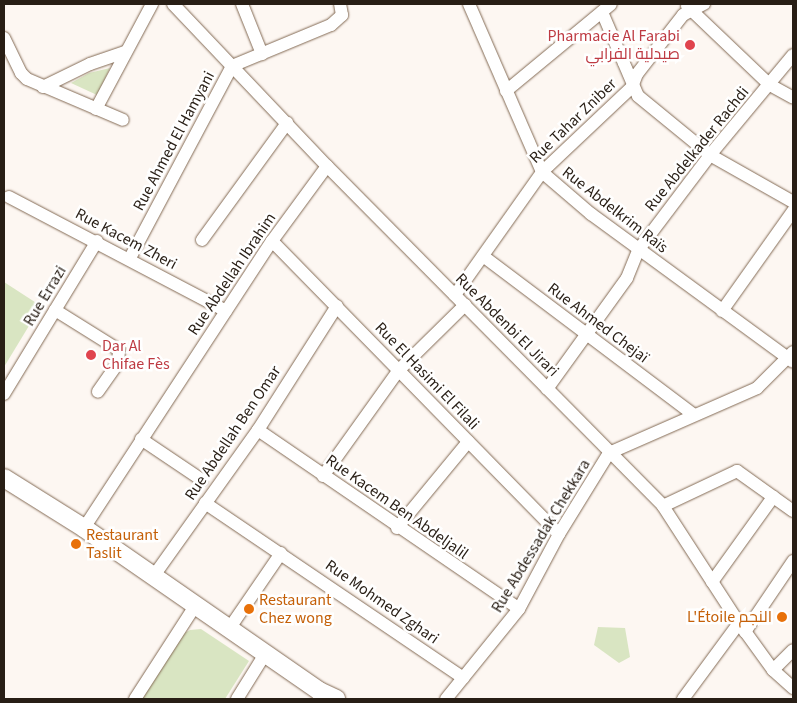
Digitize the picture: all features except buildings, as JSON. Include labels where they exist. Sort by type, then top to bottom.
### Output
[{"type":"street","points":[[96,109],[152,4]]},
{"type":"street","name":"Rue Abdenbi El Jirari","points":[[173,4],[327,166],[608,453],[663,506],[742,627],[773,670],[793,688]]},
{"type":"street","points":[[242,4],[262,54]]},
{"type":"street","points":[[232,66],[331,26],[342,15],[340,4]]},
{"type":"street","name":"Rue Tahar Zniber","points":[[455,295],[542,172],[632,87],[636,74],[689,7],[704,4]]},
{"type":"street","name":"Rue Abdelkrim Raïs","points":[[473,6],[506,91],[542,172],[555,186],[639,250],[722,311],[791,357]]},
{"type":"street","points":[[689,7],[770,84],[793,98]]},
{"type":"street","points":[[506,91],[607,8],[632,87],[650,106],[710,155],[793,202]]},
{"type":"street","points":[[4,38],[21,73],[43,87],[123,120]]},
{"type":"street","points":[[43,87],[90,64],[125,52]]},
{"type":"street","name":"Rue Abdelkader Rachdi","points":[[547,389],[628,278],[639,250],[710,155],[793,55]]},
{"type":"street","name":"Rue Ahmed El Hamyani","points":[[130,258],[232,66]]},
{"type":"street","points":[[202,240],[287,123]]},
{"type":"street","name":"Rue Abdellah Ibrahim","points":[[84,528],[272,241],[327,166]]},
{"type":"street","name":"Rue Kacem Zheri","points":[[9,197],[130,258],[226,311]]},
{"type":"street","points":[[722,311],[793,211]]},
{"type":"street","name":"Rue Errazi","points":[[4,394],[97,241]]},
{"type":"street","name":"Rue El Hasimi El Filali","points":[[272,241],[558,534]]},
{"type":"street","name":"Rue Ahmed Chejaï","points":[[483,256],[694,415]]},
{"type":"street","points":[[323,476],[399,370],[465,305]]},
{"type":"street","name":"Rue Abdellah Ben Omar","points":[[153,577],[258,430],[336,306]]},
{"type":"street","points":[[55,310],[119,350],[118,363],[98,392]]},
{"type":"street","name":"Rue Abdessadak Chekkara","points":[[446,699],[519,609],[558,534],[608,453],[757,388],[791,357]]},
{"type":"street","name":"Rue Kacem Ben Abdeljalil","points":[[258,430],[397,528],[519,609]]},
{"type":"street","points":[[141,439],[202,480]]},
{"type":"street","points":[[397,528],[468,442]]},
{"type":"street","points":[[663,506],[737,471],[793,511]]},
{"type":"street","points":[[4,478],[84,528],[322,695],[336,699]]},
{"type":"street","points":[[712,582],[773,497]]},
{"type":"street","name":"Rue Mohmed Zghari","points":[[205,503],[463,678]]},
{"type":"street","points":[[229,629],[281,553]]},
{"type":"street","points":[[683,699],[793,561]]},
{"type":"street","points":[[135,699],[195,606]]},
{"type":"street","points":[[773,670],[793,650]]},
{"type":"street","points":[[237,699],[265,654]]},
{"type":"green space","points":[[110,68],[97,95],[71,83],[89,73]]},
{"type":"green space","points":[[4,282],[41,306],[4,367]]},
{"type":"green space","points":[[598,627],[625,628],[630,657],[619,663],[594,645]]},
{"type":"green space","points":[[201,629],[249,661],[225,699],[139,699],[179,636],[190,630]]},
{"type":"place","name":"Pharmacie Al Farabi صيدلية الفرابي","points":[[690,45]]},
{"type":"place","name":"Dar Al Chifae Fès","points":[[91,355]]},
{"type":"place","name":"Restaurant Taslit","points":[[76,544]]},
{"type":"place","name":"Restaurant Chez wong","points":[[249,609]]},
{"type":"place","name":"L'Étoile النجم","points":[[782,617]]}]
